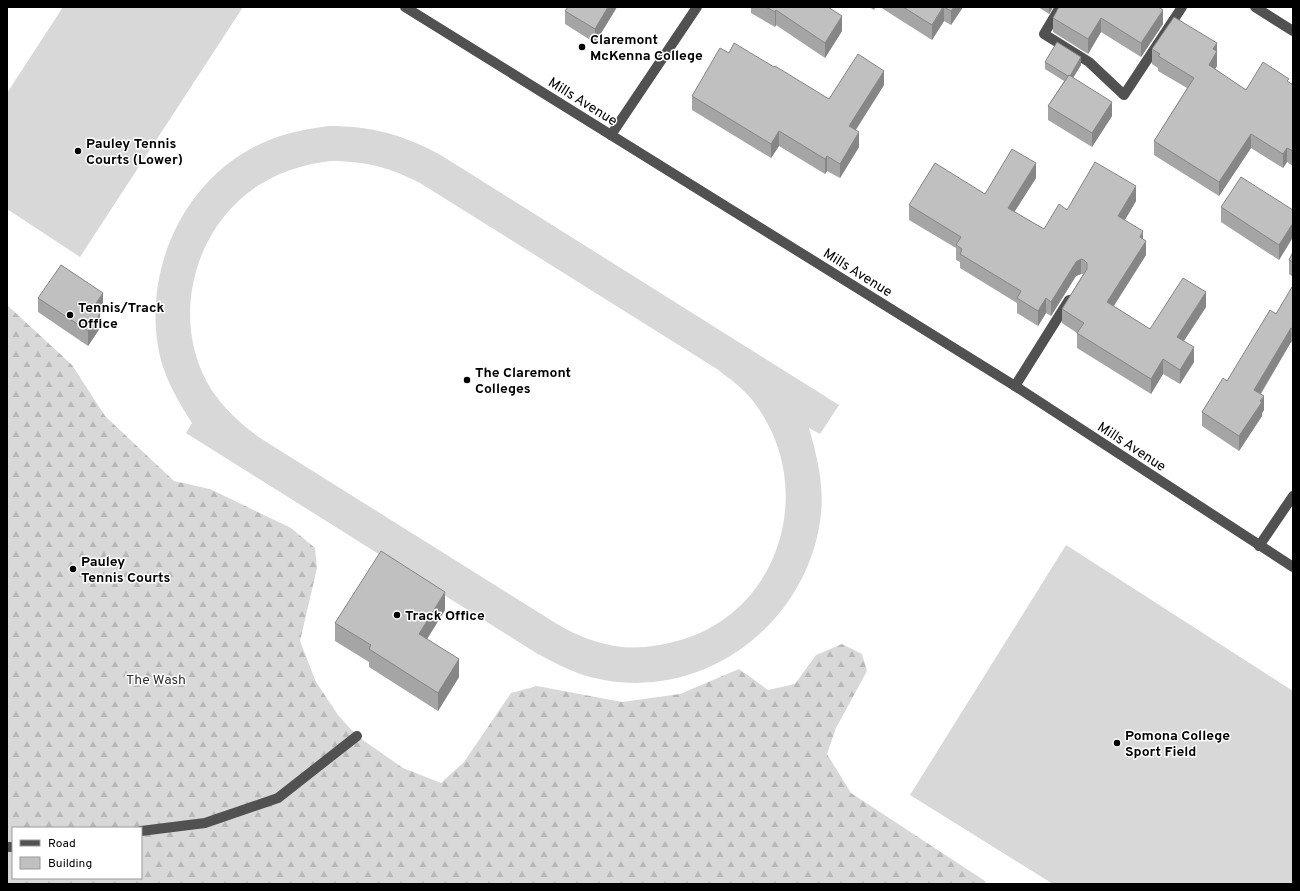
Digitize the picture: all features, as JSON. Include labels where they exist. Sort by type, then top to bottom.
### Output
[{"type":"street","name":"Mills Avenue","points":[[405,7],[1015,386],[1293,567]]},
{"type":"street","points":[[611,135],[697,7]]},
{"type":"street","points":[[1060,7],[1044,34],[1089,62],[1124,95],[1182,7]]},
{"type":"street","points":[[1255,7],[1293,31]]},
{"type":"street","points":[[1015,386],[1073,293]]},
{"type":"street","points":[[1259,546],[1293,496]]},
{"type":"street","points":[[142,831],[206,823],[278,798],[357,736]]},
{"type":"green space","name":"Pauley Tennis Courts (Lower)","points":[[63,7],[243,7],[80,257],[7,209],[7,93]]},
{"type":"green space","points":[[328,126],[344,126],[385,132],[412,141],[439,154],[839,405],[820,434],[809,428],[817,460],[822,492],[821,514],[812,554],[795,590],[772,622],[742,648],[708,667],[671,679],[631,683],[590,677],[577,673],[538,654],[186,433],[192,423],[164,371],[159,352],[156,319],[158,287],[165,255],[178,225],[195,198],[217,174],[242,154],[272,139],[300,131]],"holes":[[[330,161],[343,161],[387,169],[409,177],[420,183],[717,369],[749,396],[773,434],[783,469],[786,504],[780,540],[766,572],[745,601],[716,624],[674,642],[652,646],[622,647],[588,639],[557,624],[260,438],[227,410],[211,389],[198,362],[191,333],[190,304],[195,275],[205,247],[220,222],[240,200],[264,182],[280,174],[305,166]]]},
{"type":"green space","name":"The Wash","points":[[7,305],[72,365],[105,416],[174,481],[210,489],[291,528],[315,548],[317,568],[300,641],[316,682],[338,715],[357,736],[403,768],[441,783],[464,762],[511,693],[537,686],[622,702],[680,694],[739,669],[768,690],[795,684],[816,655],[842,644],[862,654],[867,671],[836,728],[827,754],[851,793],[985,881],[986,884],[7,884]]},
{"type":"green space","name":"Pomona College Sport Field","points":[[1066,545],[1293,691],[1293,884],[1053,884],[910,795]]},
{"type":"building","points":[[568,7],[608,7],[595,29],[565,11]]},
{"type":"building","points":[[766,7],[828,7],[842,16],[825,43],[776,10],[775,12]]},
{"type":"building","points":[[903,7],[943,7],[932,25]]},
{"type":"building","points":[[944,7],[954,7],[951,11]]},
{"type":"building","points":[[1059,7],[1158,7],[1163,10],[1141,43],[1101,18],[1088,39],[1053,18]]},
{"type":"building","points":[[1174,17],[1217,43],[1213,49],[1217,51],[1209,65],[1246,90],[1263,62],[1289,79],[1287,81],[1293,85],[1293,151],[1287,148],[1283,154],[1251,134],[1219,182],[1154,141],[1194,78],[1158,56],[1160,54],[1152,49]]},
{"type":"building","points":[[1057,42],[1081,57],[1070,76],[1045,62]]},
{"type":"building","points":[[734,43],[829,99],[858,54],[884,71],[849,126],[859,132],[840,164],[827,156],[825,159],[779,131],[771,144],[692,96],[720,48],[729,53]]},
{"type":"building","points":[[1069,75],[1112,102],[1092,133],[1048,106]]},
{"type":"building","points":[[1012,149],[1036,163],[1008,208],[1044,229],[1059,204],[1067,210],[1095,162],[1136,186],[1118,216],[1143,231],[1140,237],[1146,241],[1107,302],[1150,329],[1183,278],[1206,292],[1177,337],[1194,347],[1180,370],[1163,359],[1151,379],[1077,333],[1084,323],[1062,309],[1087,269],[1087,263],[1084,260],[1081,259],[1076,262],[1051,302],[1046,298],[1038,311],[1017,298],[1021,291],[960,254],[962,249],[956,245],[961,237],[909,205],[935,163],[985,194]]},
{"type":"building","points":[[1241,177],[1293,210],[1293,223],[1279,245],[1221,207]]},
{"type":"building","points":[[1293,252],[1293,262],[1289,260]]},
{"type":"building","points":[[61,265],[103,293],[92,309],[100,314],[88,331],[38,298]]},
{"type":"building","points":[[1292,287],[1293,329],[1291,328],[1254,390],[1264,396],[1260,401],[1262,402],[1239,436],[1202,412],[1223,378],[1227,381],[1270,310],[1276,314]]},
{"type":"building","points":[[381,551],[445,592],[419,634],[459,659],[438,693],[369,649],[371,645],[335,623]]},
{"type":"place","name":"Claremont McKenna College","points":[[582,47]]},
{"type":"place","name":"Pauley Tennis Courts (Lower)","points":[[78,151]]},
{"type":"place","name":"Tennis/Track Office","points":[[70,315]]},
{"type":"place","name":"The Claremont Colleges","points":[[467,380]]},
{"type":"place","name":"Pauley Tennis Courts","points":[[73,569]]},
{"type":"place","name":"Track Office","points":[[397,615]]},
{"type":"place","name":"Pomona College Sport Field","points":[[1117,743]]}]
